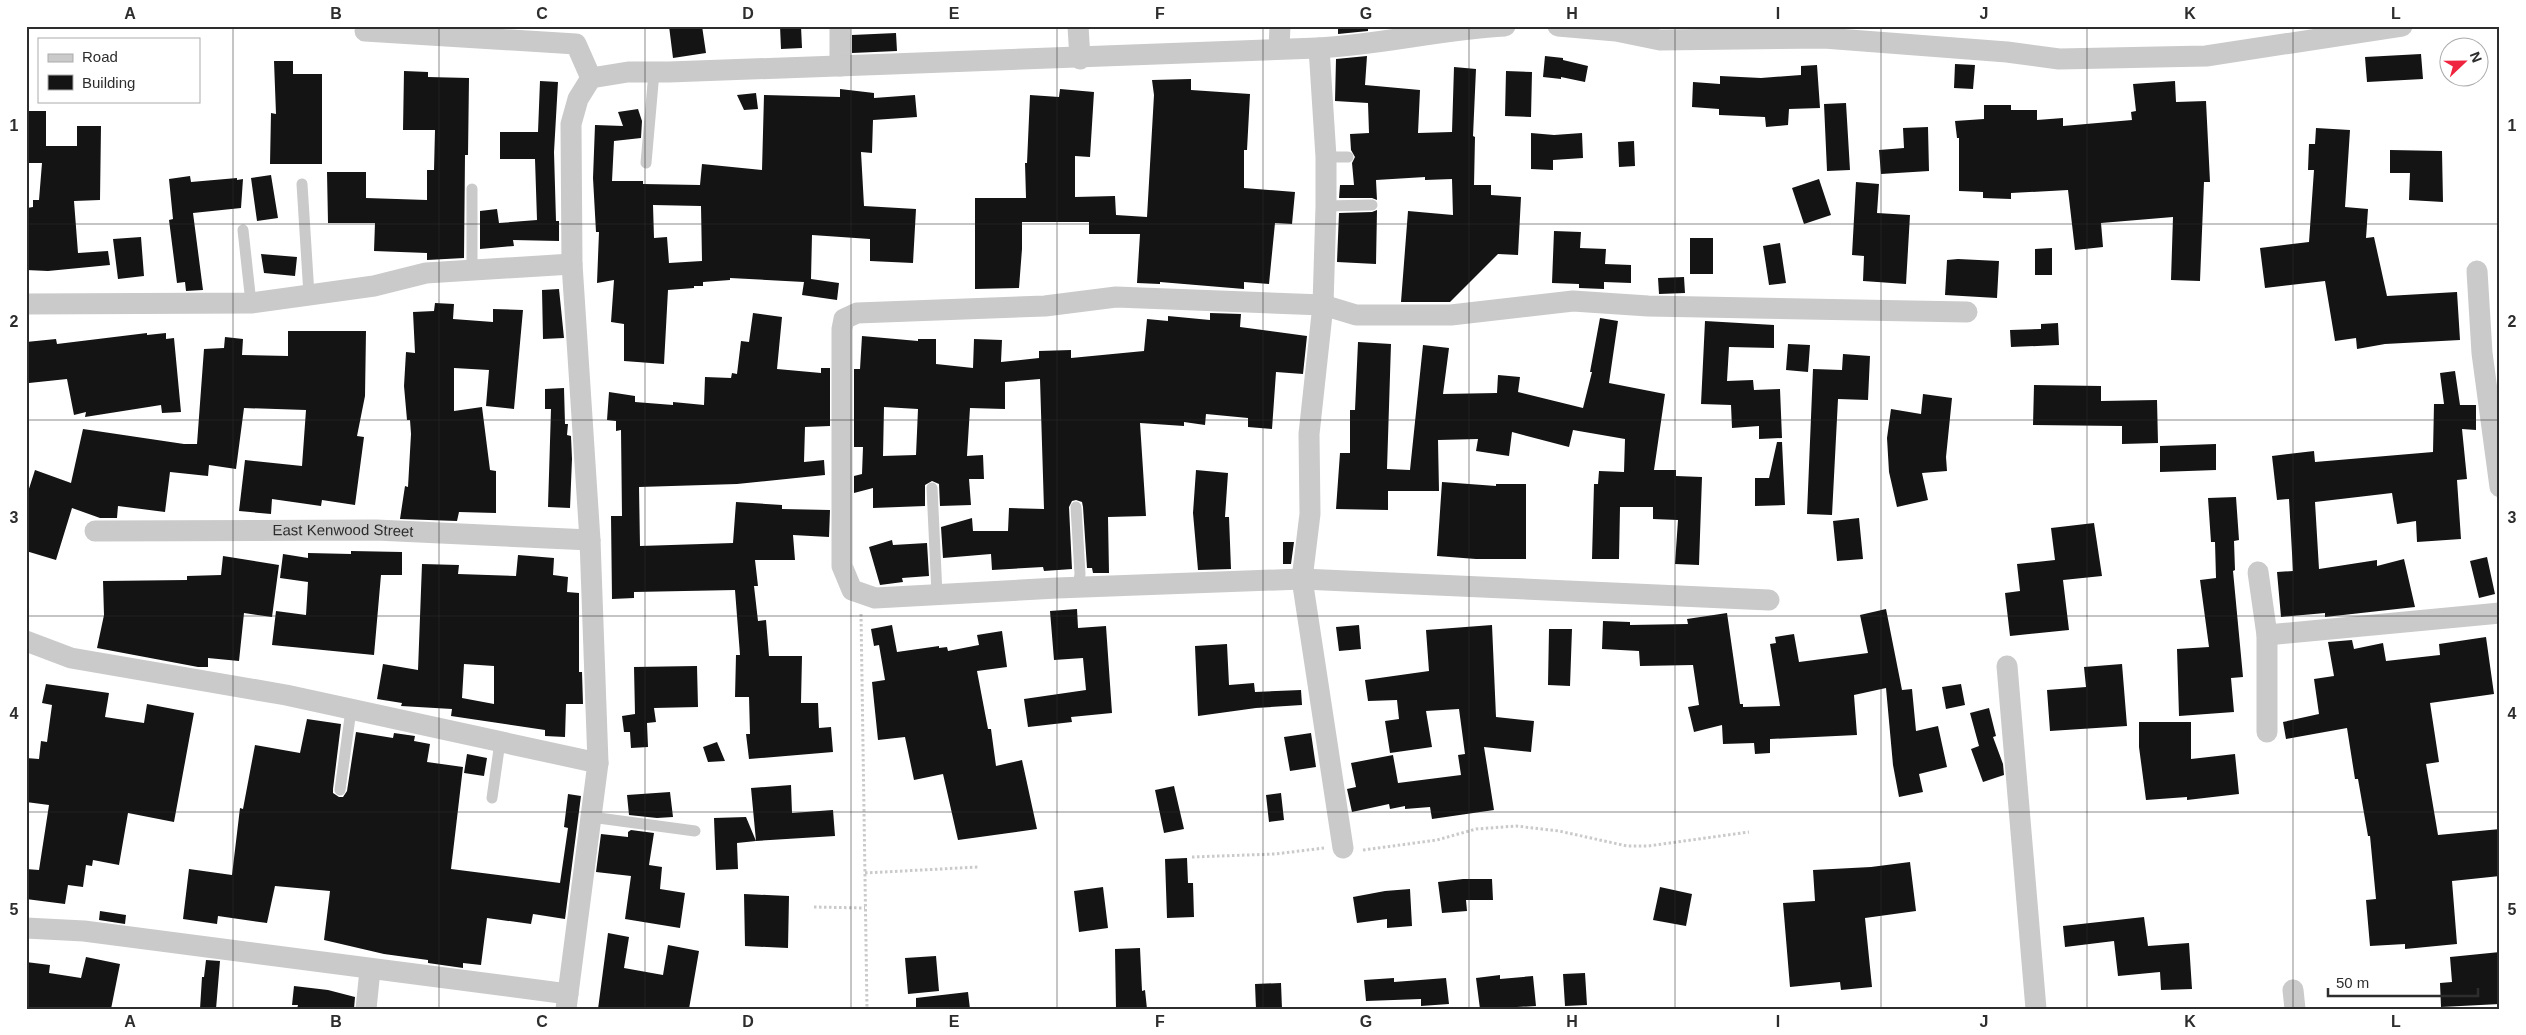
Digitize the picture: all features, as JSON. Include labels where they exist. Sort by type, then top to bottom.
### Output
[{"type":"street","points":[[840,26],[840,66]]},
{"type":"street","points":[[1078,26],[1080,59]]},
{"type":"street","points":[[1279,48],[1280,26]]},
{"type":"street","points":[[26,928],[84,931],[370,970],[567,1001],[598,763],[590,540],[572,264],[572,124],[578,99],[591,78],[628,72],[1080,59],[1279,48],[1319,48],[1505,26]]},
{"type":"street","points":[[1558,26],[1616,31],[1660,40],[1814,32],[2059,59],[2206,56],[2402,26]]},
{"type":"street","points":[[365,31],[576,44],[591,78]]},
{"type":"street","points":[[1319,48],[1326,157],[1323,305],[1309,434],[1310,514],[1302,579],[1343,848]]},
{"type":"street","points":[[26,304],[251,303],[374,286],[426,273],[572,264]]},
{"type":"street","points":[[2477,271],[2482,353],[2500,487]]},
{"type":"street","points":[[1769,600],[1302,579],[1078,587],[875,598],[852,590],[842,566],[842,329],[844,319],[856,313],[1045,306],[1116,297],[1323,305],[1356,314],[1450,315],[1573,301],[1648,306],[1967,312]]},
{"type":"street","name":"East Kenwood Street","points":[[95,531],[376,530],[590,540]]},
{"type":"street","points":[[2258,572],[2266,635],[2267,732]]},
{"type":"street","points":[[2266,635],[2500,613]]},
{"type":"street","points":[[26,642],[71,658],[286,695],[598,763]]},
{"type":"street","points":[[2007,666],[2036,1009]]},
{"type":"street","points":[[366,1009],[370,970]]},
{"type":"lane","points":[[646,163],[654,72]]},
{"type":"lane","points":[[1326,157],[1348,156]]},
{"type":"lane","points":[[302,184],[309,295]]},
{"type":"lane","points":[[472,189],[472,270]]},
{"type":"lane","points":[[1326,206],[1372,205]]},
{"type":"lane","points":[[243,230],[251,303]]},
{"type":"lane","points":[[932,488],[937,594]]},
{"type":"lane","points":[[1076,507],[1080,574],[1078,587]]},
{"type":"lane","points":[[340,790],[351,710]]},
{"type":"lane","points":[[492,798],[500,742]]},
{"type":"lane","points":[[591,817],[695,831]]},
{"type":"path","points":[[860,593],[867,1009]]},
{"type":"path","points":[[1192,857],[1343,848],[1365,850],[1437,840],[1476,828],[1516,826],[1568,833],[1627,846],[1648,846],[1750,832]]},
{"type":"path","points":[[865,874],[978,867]]},
{"type":"path","points":[[814,907],[865,908]]},
{"type":"building","points":[[669,26],[702,26],[706,53],[673,58]]},
{"type":"building","points":[[780,26],[801,26],[802,48],[781,49]]},
{"type":"building","points":[[1338,26],[1368,26],[1368,31],[1338,34]]},
{"type":"building","points":[[896,33],[897,51],[852,53],[852,35]]},
{"type":"building","points":[[2421,54],[2423,79],[2367,82],[2365,57]]},
{"type":"building","points":[[1367,56],[1365,85],[1420,90],[1418,133],[1452,132],[1454,67],[1476,69],[1473,136],[1475,137],[1474,185],[1491,185],[1491,195],[1521,197],[1518,255],[1498,254],[1450,302],[1401,302],[1408,211],[1453,215],[1452,179],[1425,180],[1425,177],[1376,180],[1377,200],[1372,198],[1339,198],[1340,185],[1354,185],[1352,163],[1355,157],[1351,150],[1350,134],[1369,133],[1368,103],[1335,101],[1336,59]]},
{"type":"building","points":[[1545,56],[1563,58],[1563,60],[1588,66],[1585,82],[1561,77],[1561,79],[1543,77]]},
{"type":"building","points":[[274,61],[293,61],[293,74],[322,74],[322,164],[270,164],[271,113],[276,114]]},
{"type":"building","points":[[1955,64],[1975,65],[1973,89],[1954,88]]},
{"type":"building","points":[[1817,65],[1820,108],[1789,109],[1788,125],[1766,127],[1765,117],[1719,115],[1719,109],[1692,107],[1693,82],[1720,84],[1720,76],[1761,78],[1801,75],[1801,66]]},
{"type":"building","points":[[404,71],[428,72],[428,77],[469,78],[468,155],[465,155],[464,258],[427,260],[427,253],[374,251],[375,223],[328,223],[327,172],[366,172],[366,198],[427,200],[427,170],[434,170],[435,130],[403,130]]},
{"type":"building","points":[[1506,71],[1532,72],[1531,117],[1505,116]]},
{"type":"building","points":[[1191,79],[1191,90],[1250,94],[1247,150],[1244,150],[1244,188],[1295,192],[1292,224],[1275,223],[1269,284],[1244,282],[1244,289],[1160,282],[1160,284],[1137,283],[1140,234],[1089,234],[1089,222],[1022,222],[1019,288],[975,289],[975,198],[1026,198],[1025,163],[1027,163],[1030,95],[1059,97],[1060,89],[1094,92],[1090,157],[1075,156],[1075,197],[1115,196],[1116,215],[1147,217],[1154,95],[1152,80]]},
{"type":"building","points":[[540,81],[558,82],[554,152],[556,221],[559,221],[559,241],[513,240],[514,246],[480,249],[480,211],[497,209],[499,223],[537,220],[535,159],[500,159],[500,132],[538,132]]},
{"type":"building","points":[[2175,81],[2176,102],[2206,101],[2210,182],[2204,182],[2200,281],[2171,280],[2173,217],[2101,223],[2103,247],[2075,250],[2068,190],[2011,193],[2011,199],[1983,198],[1983,192],[1959,191],[1959,138],[1957,138],[1955,121],[1984,119],[1984,105],[2011,105],[2011,110],[2037,110],[2037,120],[2063,118],[2063,126],[2132,120],[2131,112],[2136,111],[2133,84]]},
{"type":"building","points":[[840,89],[874,93],[874,98],[915,95],[917,117],[873,120],[872,153],[861,152],[864,206],[916,209],[913,263],[870,261],[870,239],[812,235],[811,279],[839,283],[837,300],[802,295],[804,282],[730,278],[730,280],[703,282],[703,286],[694,286],[694,288],[668,290],[664,364],[624,361],[624,324],[611,322],[614,280],[597,283],[599,232],[596,232],[593,178],[595,125],[623,126],[618,112],[638,109],[642,121],[641,138],[614,141],[612,181],[643,181],[643,184],[700,185],[702,164],[762,170],[764,95],[840,97]],"holes":[[[653,205],[701,206],[702,261],[669,263],[667,237],[654,238]]]},
{"type":"building","points":[[756,93],[758,109],[744,110],[737,95]]},
{"type":"building","points":[[1846,103],[1850,170],[1827,171],[1824,104]]},
{"type":"building","points":[[28,111],[46,111],[46,146],[77,146],[77,126],[101,126],[100,200],[74,201],[78,253],[108,251],[110,265],[48,271],[26,270],[27,208],[33,207],[33,200],[39,200],[42,163],[28,163]]},
{"type":"building","points":[[1928,127],[1929,171],[1881,174],[1879,150],[1904,148],[1903,128]]},
{"type":"building","points":[[2316,128],[2350,130],[2345,207],[2368,209],[2366,238],[2374,237],[2387,296],[2457,292],[2460,340],[2385,344],[2357,349],[2356,338],[2335,341],[2325,281],[2265,288],[2260,248],[2309,242],[2314,170],[2308,170],[2309,144],[2315,144]]},
{"type":"building","points":[[1531,133],[1554,135],[1582,133],[1583,158],[1553,160],[1553,170],[1531,169]]},
{"type":"building","points":[[1634,141],[1635,166],[1619,167],[1618,142]]},
{"type":"building","points":[[2390,150],[2442,151],[2443,202],[2409,200],[2410,173],[2390,173]]},
{"type":"building","points":[[271,175],[278,218],[257,221],[251,178]]},
{"type":"building","points":[[190,176],[191,182],[243,179],[241,208],[193,213],[203,290],[186,291],[185,282],[177,283],[169,220],[173,219],[169,179]]},
{"type":"building","points":[[1819,179],[1831,215],[1804,224],[1792,188]]},
{"type":"building","points":[[1856,182],[1879,184],[1877,213],[1910,215],[1906,284],[1863,281],[1864,256],[1852,255]]},
{"type":"building","points":[[1377,210],[1376,264],[1337,262],[1339,213],[1372,212]]},
{"type":"building","points":[[1554,231],[1581,232],[1580,248],[1606,249],[1605,264],[1631,265],[1631,283],[1604,282],[1604,289],[1579,288],[1579,284],[1552,283]]},
{"type":"building","points":[[141,237],[144,276],[118,279],[113,239]]},
{"type":"building","points":[[1690,238],[1713,238],[1713,274],[1690,274]]},
{"type":"building","points":[[1780,243],[1786,283],[1769,285],[1763,246]]},
{"type":"building","points":[[2052,248],[2052,275],[2035,275],[2035,249]]},
{"type":"building","points":[[261,254],[297,257],[295,276],[264,273]]},
{"type":"building","points":[[1947,260],[1999,261],[1997,298],[1945,295]]},
{"type":"building","points":[[1684,277],[1685,293],[1659,294],[1658,278]]},
{"type":"building","points":[[559,289],[564,338],[543,339],[542,290]]},
{"type":"building","points":[[435,303],[454,304],[453,319],[493,322],[493,309],[523,310],[514,409],[486,406],[489,370],[454,368],[454,411],[482,407],[490,470],[496,471],[496,513],[459,512],[457,521],[400,519],[405,486],[408,487],[411,434],[410,420],[407,420],[404,386],[406,352],[415,353],[413,312],[434,311]]},
{"type":"building","points":[[753,313],[782,317],[777,369],[821,373],[821,368],[830,368],[830,426],[805,427],[804,462],[824,460],[825,475],[737,484],[639,487],[640,546],[733,543],[736,502],[782,505],[782,509],[830,510],[829,537],[793,535],[795,560],[755,560],[758,586],[754,586],[758,621],[766,620],[769,656],[802,656],[801,703],[818,703],[819,728],[831,727],[833,752],[749,759],[746,734],[750,734],[749,697],[735,697],[736,655],[740,655],[735,590],[634,592],[634,598],[612,599],[611,516],[622,516],[621,430],[616,431],[616,421],[607,420],[609,392],[635,396],[635,402],[673,405],[673,402],[704,405],[705,377],[731,378],[732,373],[737,374],[741,341],[749,342]]},
{"type":"building","points":[[1210,313],[1241,314],[1240,327],[1307,336],[1303,374],[1276,372],[1272,429],[1248,427],[1248,418],[1206,414],[1205,425],[1184,422],[1184,426],[1140,423],[1146,516],[1108,517],[1109,573],[1093,573],[1092,568],[1087,568],[1083,507],[1082,502],[1076,500],[1072,501],[1069,507],[1072,569],[1044,571],[1043,567],[992,570],[991,554],[943,558],[941,527],[972,518],[973,531],[1008,531],[1009,508],[1044,509],[1040,379],[1005,382],[1005,409],[970,408],[967,456],[983,455],[984,479],[969,479],[971,505],[940,506],[939,484],[932,481],[925,485],[925,506],[873,508],[873,488],[854,493],[854,476],[862,474],[863,447],[854,447],[854,369],[860,369],[862,336],[918,341],[918,339],[936,339],[936,364],[973,368],[974,339],[1002,340],[1001,362],[1039,358],[1039,351],[1071,350],[1071,358],[1144,351],[1147,319],[1168,321],[1168,316],[1210,320]],"holes":[[[884,407],[918,409],[916,455],[883,456]]]},
{"type":"building","points":[[1600,318],[1618,321],[1609,383],[1665,394],[1654,470],[1676,470],[1676,476],[1702,477],[1699,565],[1675,564],[1678,520],[1653,519],[1653,507],[1620,507],[1619,559],[1592,559],[1594,484],[1598,484],[1599,471],[1624,472],[1625,439],[1573,430],[1569,447],[1512,432],[1509,456],[1476,451],[1478,439],[1438,440],[1439,491],[1388,491],[1388,510],[1336,509],[1340,453],[1350,453],[1350,410],[1355,410],[1358,342],[1391,344],[1387,469],[1410,470],[1423,345],[1449,348],[1443,394],[1497,393],[1498,375],[1520,377],[1518,392],[1583,408],[1592,372],[1590,372]]},
{"type":"building","points":[[1705,321],[1774,325],[1774,348],[1729,347],[1727,381],[1753,380],[1754,390],[1780,389],[1782,438],[1759,439],[1759,426],[1732,428],[1731,405],[1701,404]]},
{"type":"building","points":[[2058,323],[2059,345],[2011,347],[2010,330],[2041,329],[2041,324]]},
{"type":"building","points":[[288,331],[366,331],[365,396],[357,436],[364,437],[355,505],[322,500],[321,506],[272,499],[271,514],[239,511],[245,460],[302,466],[306,410],[244,408],[236,469],[209,465],[208,476],[170,472],[165,512],[118,506],[117,518],[100,518],[72,508],[56,560],[26,551],[26,498],[35,470],[71,483],[83,429],[184,444],[197,444],[204,349],[224,348],[225,337],[243,339],[242,355],[288,356]]},
{"type":"building","points":[[147,333],[147,335],[166,333],[166,339],[174,338],[181,412],[162,413],[161,405],[85,417],[86,412],[74,415],[67,379],[29,383],[26,342],[56,339],[57,344]]},
{"type":"building","points":[[1788,344],[1810,345],[1808,372],[1786,370]]},
{"type":"building","points":[[1843,354],[1870,356],[1868,400],[1838,399],[1832,515],[1807,514],[1813,369],[1842,370]]},
{"type":"building","points":[[2455,371],[2460,405],[2476,405],[2476,430],[2462,429],[2467,479],[2457,480],[2461,539],[2417,542],[2416,521],[2397,524],[2392,493],[2315,502],[2319,569],[2377,560],[2377,566],[2404,559],[2415,607],[2325,617],[2325,613],[2281,617],[2277,572],[2293,571],[2289,499],[2277,500],[2272,456],[2314,451],[2315,462],[2433,452],[2434,404],[2444,404],[2440,373]]},
{"type":"building","points":[[2034,385],[2101,386],[2101,401],[2157,400],[2158,443],[2122,444],[2122,426],[2033,425]]},
{"type":"building","points":[[564,388],[565,424],[568,424],[567,435],[571,436],[570,508],[548,507],[551,409],[545,409],[545,389]]},
{"type":"building","points":[[1923,394],[1952,398],[1946,457],[1947,471],[1922,473],[1928,500],[1897,507],[1889,472],[1887,438],[1891,409],[1921,414]]},
{"type":"building","points":[[1777,442],[1782,442],[1785,505],[1755,506],[1755,478],[1769,478]]},
{"type":"building","points":[[2216,444],[2216,470],[2160,472],[2160,446]]},
{"type":"building","points":[[1196,470],[1228,473],[1225,517],[1229,517],[1231,569],[1198,570],[1193,513]]},
{"type":"building","points":[[1442,482],[1496,486],[1496,484],[1526,484],[1526,559],[1476,559],[1437,556]]},
{"type":"building","points":[[2236,497],[2239,540],[2234,541],[2235,570],[2233,571],[2243,677],[2231,678],[2234,712],[2179,716],[2177,649],[2209,647],[2200,580],[2216,578],[2215,542],[2211,542],[2208,498]]},
{"type":"building","points":[[1859,518],[1863,559],[1837,561],[1833,521]]},
{"type":"building","points":[[2094,523],[2102,576],[2063,580],[2069,630],[2010,636],[2005,593],[2020,591],[2017,564],[2055,560],[2051,528]]},
{"type":"building","points":[[892,540],[893,545],[927,543],[929,576],[902,578],[903,582],[880,585],[869,547]]},
{"type":"building","points":[[1283,542],[1294,542],[1291,564],[1283,564]]},
{"type":"building","points":[[351,551],[402,552],[402,575],[381,575],[374,655],[272,645],[276,611],[306,615],[308,582],[280,578],[283,554],[308,558],[308,553],[351,554]]},
{"type":"building","points":[[518,555],[554,558],[553,575],[568,577],[567,592],[579,593],[579,672],[582,672],[583,704],[566,704],[565,737],[545,736],[545,730],[451,716],[452,709],[401,706],[402,703],[377,699],[383,664],[418,670],[422,564],[459,565],[458,574],[516,576]],"holes":[[[464,664],[494,666],[494,704],[462,698]]]},
{"type":"building","points":[[223,556],[279,565],[272,617],[244,613],[239,661],[208,658],[208,667],[198,667],[97,648],[104,615],[103,581],[187,580],[187,576],[221,575]]},
{"type":"building","points":[[2487,557],[2495,594],[2479,598],[2470,561]]},
{"type":"building","points":[[1077,609],[1078,628],[1106,626],[1112,713],[1071,717],[1072,722],[1028,727],[1024,699],[1086,690],[1083,658],[1054,660],[1050,611]]},
{"type":"building","points":[[1886,609],[1902,690],[1912,689],[1916,731],[1938,726],[1947,767],[1919,774],[1923,792],[1899,797],[1893,765],[1886,688],[1854,695],[1857,735],[1770,739],[1770,753],[1755,754],[1754,743],[1723,744],[1722,725],[1694,732],[1688,707],[1699,705],[1693,665],[1640,666],[1639,651],[1602,649],[1603,621],[1630,622],[1630,625],[1688,624],[1687,619],[1727,613],[1740,704],[1743,704],[1743,707],[1780,706],[1770,644],[1776,643],[1775,637],[1794,634],[1799,662],[1868,653],[1860,615]]},
{"type":"building","points":[[892,625],[897,652],[939,646],[939,648],[947,647],[948,651],[979,645],[977,635],[1002,631],[1007,667],[977,671],[988,729],[991,729],[996,766],[1022,760],[1037,829],[958,840],[943,774],[914,780],[905,737],[878,740],[872,682],[885,680],[879,645],[874,646],[871,629]]},
{"type":"building","points":[[1359,625],[1361,649],[1339,651],[1336,627]]},
{"type":"building","points":[[1492,625],[1496,717],[1534,721],[1531,752],[1484,747],[1494,810],[1432,819],[1430,807],[1405,809],[1405,806],[1390,809],[1389,804],[1352,812],[1347,789],[1356,787],[1351,763],[1393,755],[1398,783],[1461,775],[1458,755],[1465,754],[1459,709],[1426,711],[1432,747],[1390,753],[1385,721],[1399,719],[1397,700],[1368,701],[1365,680],[1429,671],[1426,630]]},
{"type":"building","points":[[1549,629],[1572,629],[1570,686],[1548,685]]},
{"type":"building","points":[[2486,637],[2494,694],[2430,703],[2439,762],[2426,764],[2438,835],[2500,829],[2500,876],[2452,881],[2457,944],[2405,949],[2405,944],[2370,946],[2366,900],[2376,899],[2370,836],[2368,836],[2358,779],[2355,779],[2347,728],[2286,739],[2283,722],[2319,714],[2314,679],[2334,676],[2328,642],[2352,640],[2354,649],[2383,643],[2386,661],[2440,655],[2439,644]]},
{"type":"building","points":[[1227,644],[1229,685],[1254,683],[1255,692],[1301,690],[1302,705],[1256,708],[1198,716],[1195,646]]},
{"type":"building","points":[[2122,664],[2127,726],[2050,731],[2047,690],[2086,687],[2084,667]]},
{"type":"building","points":[[697,666],[698,707],[654,708],[656,722],[647,723],[648,747],[631,748],[630,732],[624,732],[622,716],[635,714],[634,667]]},
{"type":"building","points":[[46,684],[109,693],[105,717],[144,723],[147,704],[194,713],[174,822],[128,813],[119,865],[93,860],[92,866],[86,865],[83,887],[68,885],[65,904],[26,899],[26,869],[39,870],[49,805],[26,802],[26,758],[39,759],[41,741],[47,742],[52,705],[42,703]]},
{"type":"building","points":[[1961,684],[1965,705],[1946,709],[1942,687]]},
{"type":"building","points":[[1989,708],[1996,736],[1993,737],[2003,764],[2004,775],[1983,782],[1971,749],[1979,746],[1970,713]]},
{"type":"building","points":[[307,719],[341,724],[333,789],[333,793],[339,797],[343,797],[347,791],[356,732],[393,738],[394,733],[415,736],[414,741],[430,744],[427,762],[463,767],[451,869],[560,883],[568,828],[564,827],[568,794],[581,796],[565,919],[533,914],[531,924],[487,918],[481,965],[463,963],[463,968],[428,963],[428,960],[384,954],[324,940],[330,891],[275,886],[267,923],[218,916],[217,924],[183,919],[189,869],[232,875],[240,808],[243,809],[255,745],[300,753]]},
{"type":"building","points":[[2139,722],[2191,722],[2191,759],[2235,754],[2239,794],[2187,800],[2187,797],[2146,800],[2139,747]]},
{"type":"building","points":[[1311,733],[1316,767],[1290,771],[1284,737]]},
{"type":"building","points":[[717,742],[725,761],[708,762],[703,747]]},
{"type":"building","points":[[467,754],[487,758],[484,776],[464,773]]},
{"type":"building","points":[[791,785],[792,813],[833,810],[835,836],[756,841],[751,788]]},
{"type":"building","points":[[1174,786],[1184,829],[1164,833],[1155,790]]},
{"type":"building","points":[[670,792],[673,817],[657,818],[629,815],[627,795]]},
{"type":"building","points":[[1281,793],[1284,820],[1269,822],[1266,795]]},
{"type":"building","points":[[746,817],[756,841],[737,843],[738,869],[716,870],[714,818]]},
{"type":"building","points":[[631,830],[654,833],[649,865],[662,867],[660,889],[685,893],[680,928],[625,919],[631,876],[596,872],[601,834],[628,837],[628,832]]},
{"type":"building","points":[[1187,858],[1188,883],[1193,883],[1194,917],[1167,918],[1165,859]]},
{"type":"building","points":[[1910,862],[1916,911],[1865,918],[1872,987],[1841,990],[1840,982],[1790,987],[1783,903],[1815,901],[1813,870],[1871,867]]},
{"type":"building","points":[[1463,879],[1492,879],[1493,900],[1466,900],[1467,911],[1442,913],[1438,882]]},
{"type":"building","points":[[1103,887],[1108,928],[1079,932],[1074,891]]},
{"type":"building","points":[[1660,887],[1692,894],[1686,926],[1653,920]]},
{"type":"building","points":[[1410,889],[1412,926],[1387,928],[1387,919],[1357,923],[1353,897]]},
{"type":"building","points":[[744,894],[789,896],[788,948],[745,946]]},
{"type":"building","points":[[100,911],[126,915],[125,924],[99,920]]},
{"type":"building","points":[[2144,917],[2148,946],[2189,943],[2192,989],[2161,990],[2160,972],[2118,976],[2114,941],[2065,947],[2063,926]]},
{"type":"building","points":[[608,933],[629,937],[624,968],[663,975],[668,945],[699,951],[689,1009],[598,1009]]},
{"type":"building","points":[[1140,948],[1142,991],[1145,990],[1147,1009],[1116,1009],[1115,949]]},
{"type":"building","points":[[2500,952],[2500,1004],[2441,1007],[2440,983],[2452,982],[2450,957]]},
{"type":"building","points":[[936,956],[939,991],[908,994],[905,958]]},
{"type":"building","points":[[86,957],[120,964],[111,1009],[26,1009],[26,962],[50,965],[49,973],[81,978]]},
{"type":"building","points":[[206,960],[220,961],[216,1009],[200,1009],[202,977],[204,977]]},
{"type":"building","points":[[1585,973],[1587,1005],[1565,1006],[1563,974]]},
{"type":"building","points":[[1500,975],[1500,979],[1533,976],[1536,1006],[1480,1009],[1476,978]]},
{"type":"building","points":[[1394,978],[1394,982],[1446,978],[1449,1004],[1421,1006],[1421,999],[1366,1001],[1364,980]]},
{"type":"building","points":[[1281,983],[1282,1009],[1256,1009],[1255,984]]},
{"type":"building","points":[[294,986],[328,990],[355,997],[354,1009],[297,1009],[298,1005],[292,1005]]},
{"type":"building","points":[[968,992],[970,1009],[916,1009],[916,998]]}]
